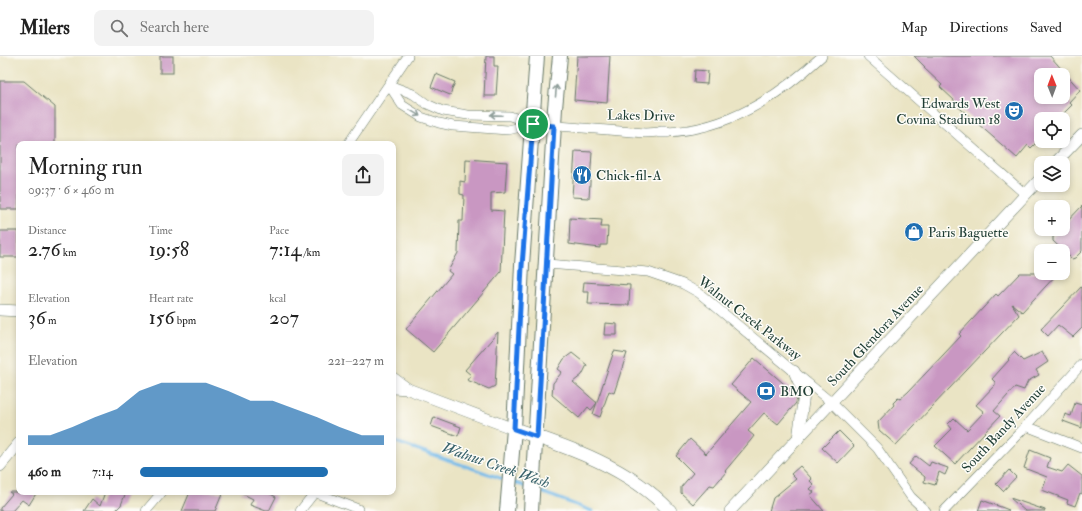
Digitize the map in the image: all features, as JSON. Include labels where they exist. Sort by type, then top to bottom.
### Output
[{"type":"main road","points":[[507,511],[514,429],[522,266],[537,56]]},
{"type":"main road","points":[[531,511],[537,437],[554,126],[560,56]]},
{"type":"main road","points":[[514,429],[596,460],[616,470],[653,494],[670,511]]},
{"type":"street","points":[[350,141],[408,56]]},
{"type":"street","name":"Lakes Drive","points":[[533,124],[645,133],[706,127],[743,113],[781,91],[822,56]]},
{"type":"street","points":[[868,56],[1025,194]]},
{"type":"street","points":[[389,85],[413,94],[427,104],[443,110],[468,114],[510,116],[533,124]]},
{"type":"street","points":[[389,85],[402,105],[421,117],[439,123],[453,126],[508,130],[533,124]]},
{"type":"street","points":[[1062,156],[1082,135]]},
{"type":"street","name":"South Glendora Avenue","points":[[730,511],[1034,185]]},
{"type":"street","name":"Walnut Creek Parkway","points":[[546,264],[642,271],[683,284],[700,293],[832,403],[877,448],[911,497],[926,511]]},
{"type":"street","points":[[0,310],[16,311]]},
{"type":"street","name":"South Bandy Avenue","points":[[944,511],[1026,426],[1082,364]]},
{"type":"street","points":[[794,371],[804,394],[798,439]]},
{"type":"street","points":[[396,380],[408,390]]},
{"type":"street","points":[[396,388],[408,390],[514,429]]},
{"type":"street","points":[[1026,426],[1082,448]]},
{"type":"street","points":[[0,466],[16,447]]},
{"type":"street","points":[[146,511],[159,495]]},
{"type":"street","points":[[300,511],[313,495]]},
{"type":"street","points":[[323,495],[358,509]]},
{"type":"building","points":[[160,56],[173,56],[173,73],[160,73]]},
{"type":"building","points":[[486,56],[494,56],[494,66],[498,66],[496,96],[484,96]]},
{"type":"building","points":[[577,56],[610,56],[607,103],[574,100]]},
{"type":"building","name":"Edwards West Covina Stadium 18","points":[[914,56],[1050,56],[1061,68],[1034,68],[1034,104],[1070,103],[1072,105],[1065,112],[1034,112],[1034,145],[1031,148],[1028,145],[1017,158],[954,103],[955,101],[940,87],[942,85],[924,68],[925,67]]},
{"type":"building","points":[[695,70],[708,71],[707,84],[694,83]]},
{"type":"building","points":[[436,74],[455,82],[450,95],[431,87]]},
{"type":"building","name":"Edwards West Covina Stadium 18","points":[[1070,79],[1080,90],[1070,101]]},
{"type":"building","points":[[0,81],[24,81],[55,107],[55,141],[16,141],[16,209],[0,209]]},
{"type":"building","name":"Chick-fil-A","points":[[575,151],[592,152],[589,198],[572,197]]},
{"type":"building","points":[[466,159],[507,162],[505,192],[491,193],[491,210],[504,211],[501,272],[433,352],[406,329],[452,274],[448,271],[458,253],[459,221],[463,221],[464,195],[460,194],[460,181],[465,182]]},
{"type":"building","points":[[1082,206],[1082,251],[1072,259],[1070,257],[1070,244],[1056,244],[1053,241],[1054,236],[1070,236],[1070,219]]},
{"type":"building","points":[[570,218],[602,220],[601,227],[608,227],[607,245],[600,245],[600,248],[569,244]]},
{"type":"building","points":[[0,231],[16,231],[16,257],[0,257]]},
{"type":"building","points":[[1020,273],[1034,273],[1034,280],[1052,280],[1022,312],[1012,304],[1019,315],[896,445],[879,430],[878,422],[894,405],[893,403],[908,392],[961,336],[959,334],[996,294],[998,296]]},
{"type":"building","points":[[584,282],[630,285],[629,305],[588,304],[589,292],[583,292]]},
{"type":"building","points":[[1082,286],[1082,328],[1073,337],[1058,325],[1048,336],[1041,329]]},
{"type":"building","points":[[605,323],[617,324],[617,335],[604,335]]},
{"type":"building","points":[[498,332],[495,386],[489,389],[467,380],[471,375],[465,370]]},
{"type":"building","points":[[614,351],[627,353],[614,393],[609,391],[600,417],[593,414]]},
{"type":"building","points":[[1014,352],[1023,361],[1042,352],[1048,362],[1036,370],[1039,375],[1028,381],[1024,390],[1015,387],[994,411],[1000,416],[955,464],[935,446],[952,429],[948,424],[954,418],[967,430],[984,412],[976,405],[995,385],[995,382],[992,379]]},
{"type":"building","points":[[572,353],[587,365],[582,375],[573,382],[597,403],[591,410],[588,407],[579,418],[552,395],[553,383],[562,372],[558,369],[564,359]]},
{"type":"building","points":[[754,358],[797,395],[796,403],[778,424],[764,413],[748,431],[754,436],[751,440],[714,486],[710,485],[693,504],[681,493],[681,487],[693,473],[676,456],[690,439],[706,454],[751,402],[731,385]]},
{"type":"building","points":[[1075,403],[1082,405],[1082,428],[1063,421],[1065,414],[1071,416]]},
{"type":"building","points":[[434,417],[461,427],[458,436],[431,426]]},
{"type":"building","points":[[839,431],[854,446],[838,463],[822,448]]},
{"type":"building","points":[[1030,450],[1050,458],[1047,467],[1062,472],[1068,465],[1082,476],[1082,494],[1080,493],[1075,506],[1067,503],[1068,500],[1042,490],[1047,477],[1024,468]]},
{"type":"building","points":[[916,456],[929,466],[931,462],[948,468],[945,475],[939,472],[935,485],[924,482],[925,477],[909,464]]},
{"type":"building","points":[[800,466],[812,479],[810,481],[814,485],[810,489],[814,492],[810,495],[824,511],[769,511],[773,498],[796,479],[791,474]]},
{"type":"building","points":[[1009,470],[1016,477],[1003,491],[996,484]]},
{"type":"building","points":[[9,492],[16,492],[16,495],[35,495],[29,505],[22,500],[12,511],[0,511],[0,508],[12,494]]},
{"type":"building","points":[[104,495],[125,495],[121,505],[115,511],[84,511],[92,499],[100,506]]},
{"type":"building","points":[[189,495],[222,495],[215,511],[182,511]]},
{"type":"building","points":[[245,495],[272,495],[276,497],[269,511],[250,505],[253,499]]},
{"type":"building","points":[[1010,498],[1045,510],[1045,511],[1025,511]]},
{"type":"building","points":[[982,500],[1009,510],[978,511]]},
{"type":"waterway","name":"Walnut Creek Wash","points":[[396,442],[506,480]]},
{"type":"waterway","name":"Walnut Creek Wash","points":[[513,482],[529,488]]},
{"type":"waterway","name":"Walnut Creek Wash","points":[[536,490],[592,511]]},
{"type":"place","name":"Edwards West Covina Stadium 18","points":[[1014,111]]},
{"type":"place","name":"Chick-fil-A","points":[[582,175]]},
{"type":"place","name":"Paris Baguette","points":[[914,232]]},
{"type":"place","name":"BMO","points":[[766,391]]},
{"type":"route","points":[[533,124],[554,126],[537,437],[514,429],[522,266],[533,124]]}]
